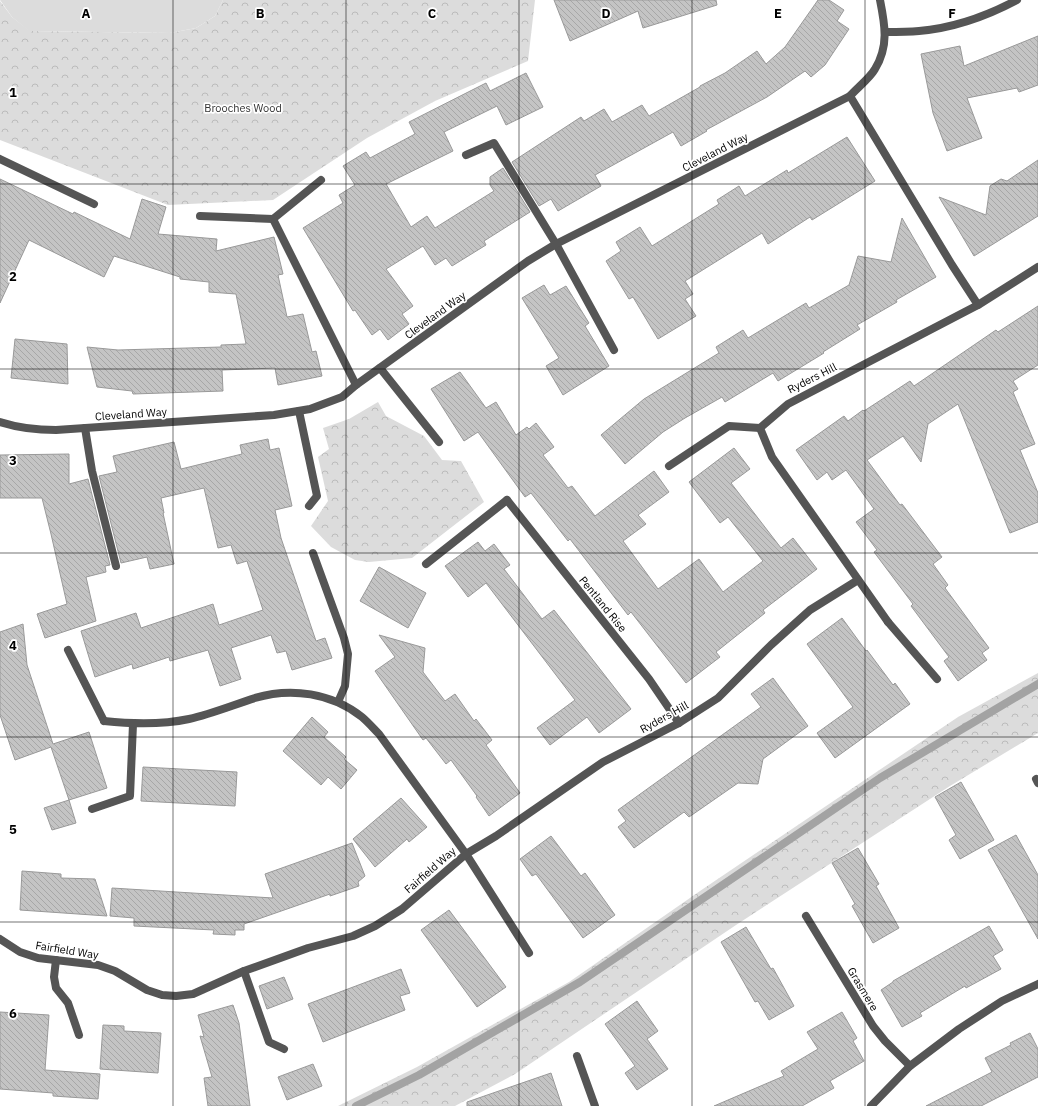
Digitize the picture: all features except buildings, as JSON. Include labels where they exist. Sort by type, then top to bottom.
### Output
[{"type":"street","name":"Cleveland Way","points":[[0,422],[17,427],[37,430],[274,415],[310,409],[342,398],[356,385],[528,261],[556,244],[850,96],[875,70],[885,47],[885,32],[880,0]]},
{"type":"street","points":[[885,32],[918,31],[941,28],[996,11],[1017,0]]},
{"type":"street","points":[[850,96],[952,265],[978,305]]},
{"type":"street","points":[[466,155],[494,144],[556,244],[614,350]]},
{"type":"street","points":[[0,159],[94,204]]},
{"type":"street","points":[[200,216],[273,219],[321,180]]},
{"type":"street","points":[[273,219],[356,385]]},
{"type":"street","name":"Ryders Hill","points":[[760,428],[788,404],[978,305],[1038,267]]},
{"type":"street","points":[[380,368],[439,442]]},
{"type":"street","points":[[299,411],[317,496],[309,506]]},
{"type":"street","points":[[669,466],[729,426],[760,428],[772,457],[858,580],[888,622],[937,679]]},
{"type":"street","points":[[85,428],[92,471],[116,566]]},
{"type":"street","name":"Pentland Rise","points":[[426,564],[507,500],[649,679],[678,723]]},
{"type":"street","points":[[313,553],[344,638],[348,654],[345,686],[338,702]]},
{"type":"street","name":"Ryders Hill","points":[[466,854],[496,836],[603,762],[678,723],[718,698],[810,610],[858,580]]},
{"type":"street","name":"Fairfield Way","points":[[0,939],[20,952],[38,958],[98,965],[115,971],[147,990],[176,996],[193,994],[244,971],[308,948],[353,936],[375,926],[402,909],[466,854],[379,734],[363,718],[338,702],[309,694],[295,692],[278,693],[256,698],[189,719],[134,724],[104,722],[68,650]]},
{"type":"street","points":[[92,809],[130,796],[134,724]]},
{"type":"street","points":[[466,854],[529,953]]},
{"type":"street","name":"Grasmere","points":[[806,916],[872,1026],[910,1066]]},
{"type":"street","points":[[56,960],[54,977],[56,988],[68,1003],[79,1035]]},
{"type":"street","points":[[244,971],[269,1042],[284,1049]]},
{"type":"street","points":[[871,1106],[910,1066],[959,1029],[1002,1002],[1038,984]]},
{"type":"street","points":[[577,1056],[595,1106]]},
{"type":"green space","points":[[0,0],[223,0],[215,16],[196,28],[170,33],[29,31],[12,17]]},
{"type":"green space","name":"Brooches Wood","points":[[223,0],[535,0],[528,61],[435,101],[367,138],[273,200],[168,205],[0,140],[0,1],[12,17],[30,31],[170,33],[196,28],[215,16]]},
{"type":"green space","points":[[378,402],[386,416],[424,436],[442,460],[461,461],[484,502],[412,558],[369,562],[355,560],[331,547],[311,526],[328,501],[318,457],[329,449],[323,428],[349,419]]},
{"type":"green space","points":[[1038,673],[1038,733],[950,786],[736,925],[515,1074],[455,1106],[338,1106],[417,1067],[569,982],[700,891],[958,717]]},
{"type":"waterway","points":[[356,1106],[419,1075],[580,982],[880,778],[1038,684]]}]
